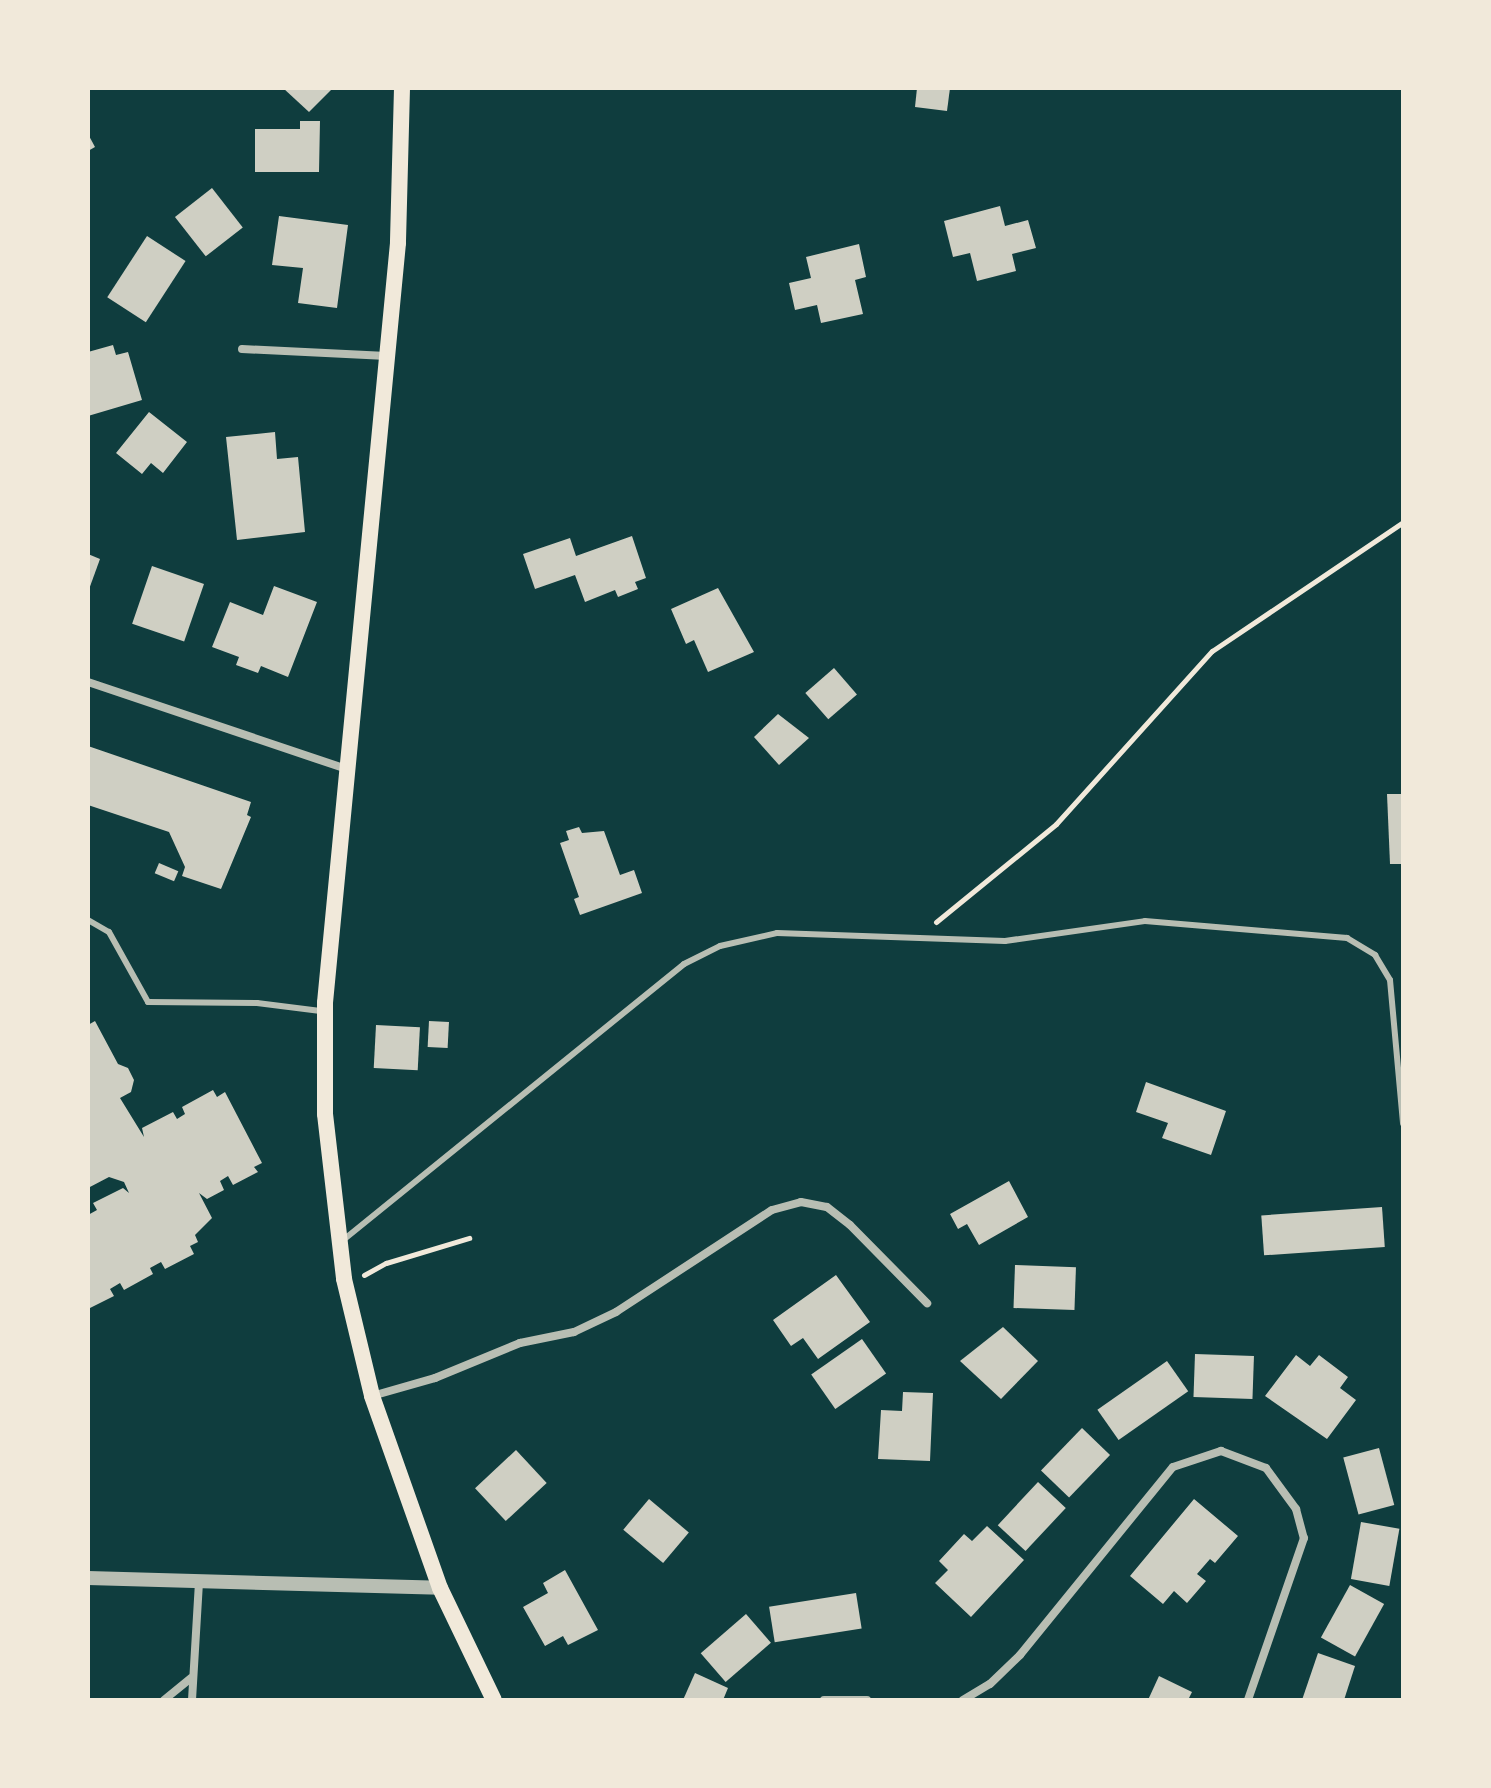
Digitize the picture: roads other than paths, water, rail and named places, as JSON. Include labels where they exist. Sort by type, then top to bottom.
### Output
[{"type":"main road","points":[[402,88],[398,243],[325,1011],[325,1114],[339,1244],[372,1396],[440,1588],[494,1700]]},
{"type":"street","points":[[242,349],[387,356]]},
{"type":"street","points":[[88,682],[347,769]]},
{"type":"street","points":[[372,1396],[435,1378],[520,1343],[574,1332],[616,1312],[772,1210],[801,1202],[827,1207],[850,1225],[927,1303]]},
{"type":"street","points":[[963,1700],[990,1684],[1020,1655],[1173,1467],[1221,1451],[1266,1468],[1296,1509],[1304,1538],[1248,1700]]},
{"type":"street","points":[[88,1578],[440,1588]]},
{"type":"street","points":[[192,1700],[199,1581]]},
{"type":"street","points":[[164,1700],[191,1678]]},
{"type":"street","points":[[824,1700],[867,1700]]},
{"type":"lane","points":[[88,920],[109,932],[148,1002],[257,1003],[325,1011]]},
{"type":"lane","points":[[339,1244],[684,964],[720,946],[777,933],[1005,941],[1145,921],[1347,938],[1363,943],[1390,980],[1403,1123]]}]
